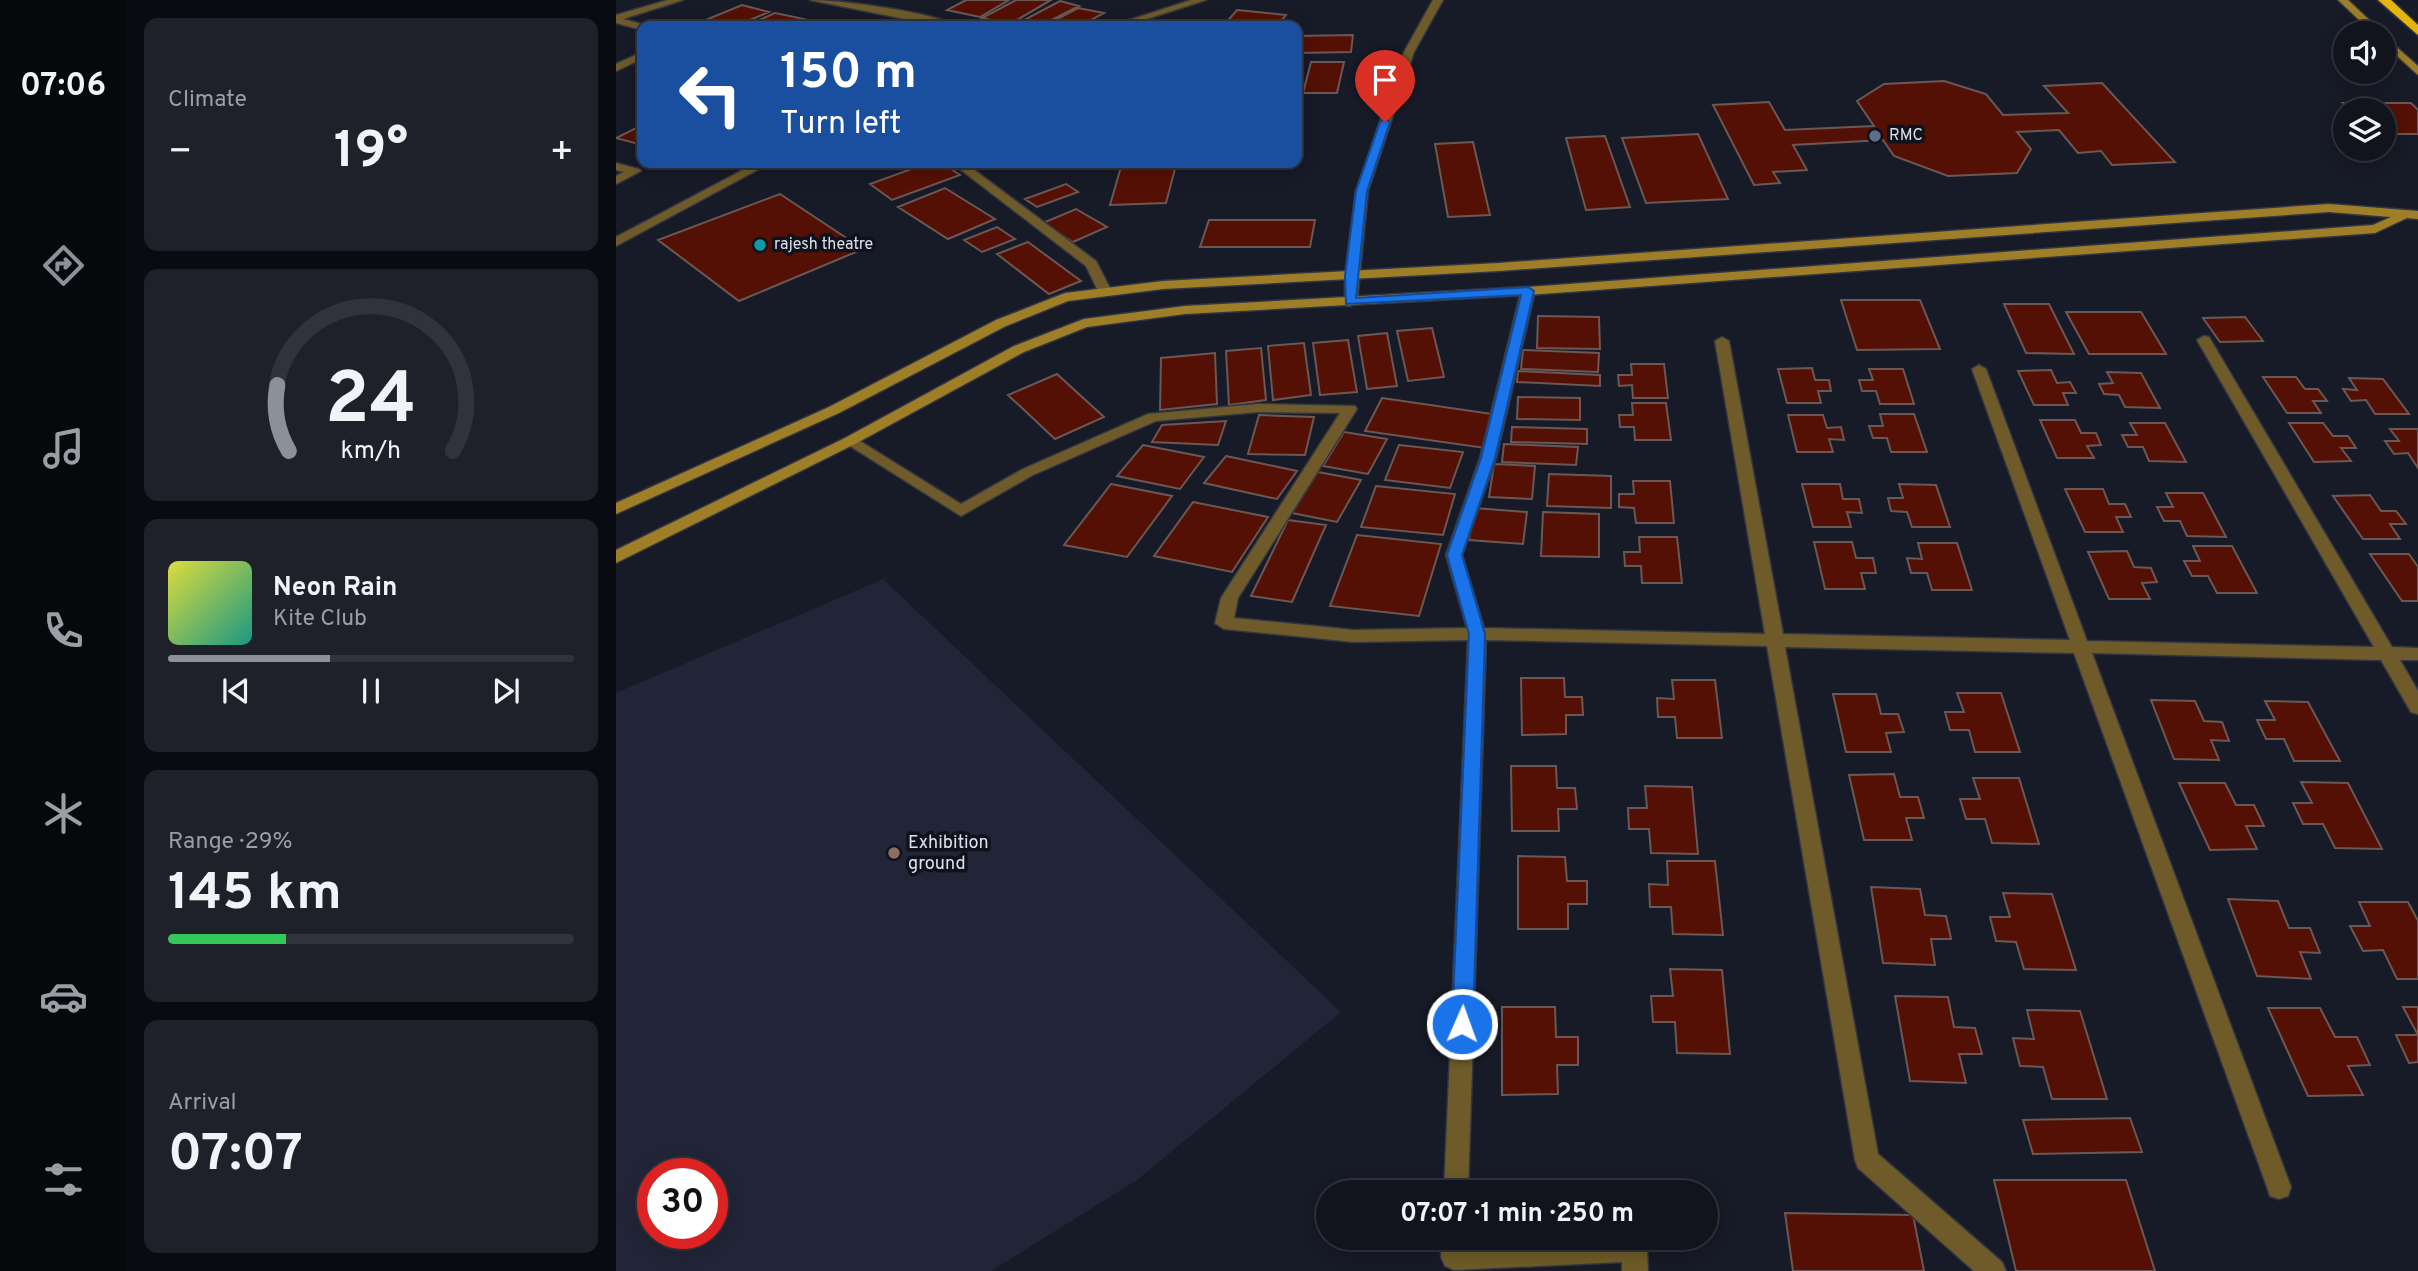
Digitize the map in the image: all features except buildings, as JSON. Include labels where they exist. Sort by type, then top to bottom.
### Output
[{"type":"highway","points":[[2384,0],[2418,31]]},
{"type":"main road","points":[[2343,0],[2365,21]]},
{"type":"main road","points":[[2396,51],[2418,72]]},
{"type":"main road","points":[[616,509],[835,410],[1001,323],[1066,298],[1163,285],[1351,276],[2329,208],[2402,216],[2418,215]]},
{"type":"main road","points":[[616,556],[850,441],[1019,349],[1084,323],[1185,310],[1528,291],[2375,229],[2402,216]]},
{"type":"street","points":[[616,19],[678,0]]},
{"type":"street","points":[[815,0],[930,21]]},
{"type":"street","points":[[1132,21],[1201,0]]},
{"type":"street","points":[[1350,302],[1362,191],[1409,52],[1438,0]]},
{"type":"street","points":[[616,19],[637,25]]},
{"type":"street","points":[[616,68],[637,58]]},
{"type":"street","points":[[616,166],[635,171],[616,180]]},
{"type":"street","points":[[616,242],[755,168]]},
{"type":"street","points":[[965,168],[1091,264],[1105,292]]},
{"type":"street","points":[[1456,1180],[1477,634],[1454,555],[1491,447],[1528,291]]},
{"type":"street","points":[[2204,340],[2418,707]]},
{"type":"street","points":[[1722,341],[1867,1160],[1993,1271]]},
{"type":"street","points":[[1979,369],[2279,1187]]},
{"type":"street","points":[[850,441],[961,511],[1028,472],[1153,416],[1258,408],[1350,409],[1230,598],[1224,623],[1354,636],[1477,634],[2418,654]]},
{"type":"street","points":[[1454,1250],[1454,1257],[1612,1250]]},
{"type":"street","points":[[1634,1250],[1635,1271]]},
{"type":"shaded area","name":"Exhibition ground","points":[[883,579],[1341,1012],[1137,1180],[991,1271],[616,1271],[616,693]]},
{"type":"place","name":"RMC","points":[[1875,136]]},
{"type":"place","name":"rajesh theatre","points":[[760,245]]},
{"type":"place","name":"Exhibition ground","points":[[894,853]]},
{"type":"route","points":[[1385,122],[1362,191],[1350,302],[1528,291],[1488,458],[1454,555],[1477,634],[1462,1024]]}]
